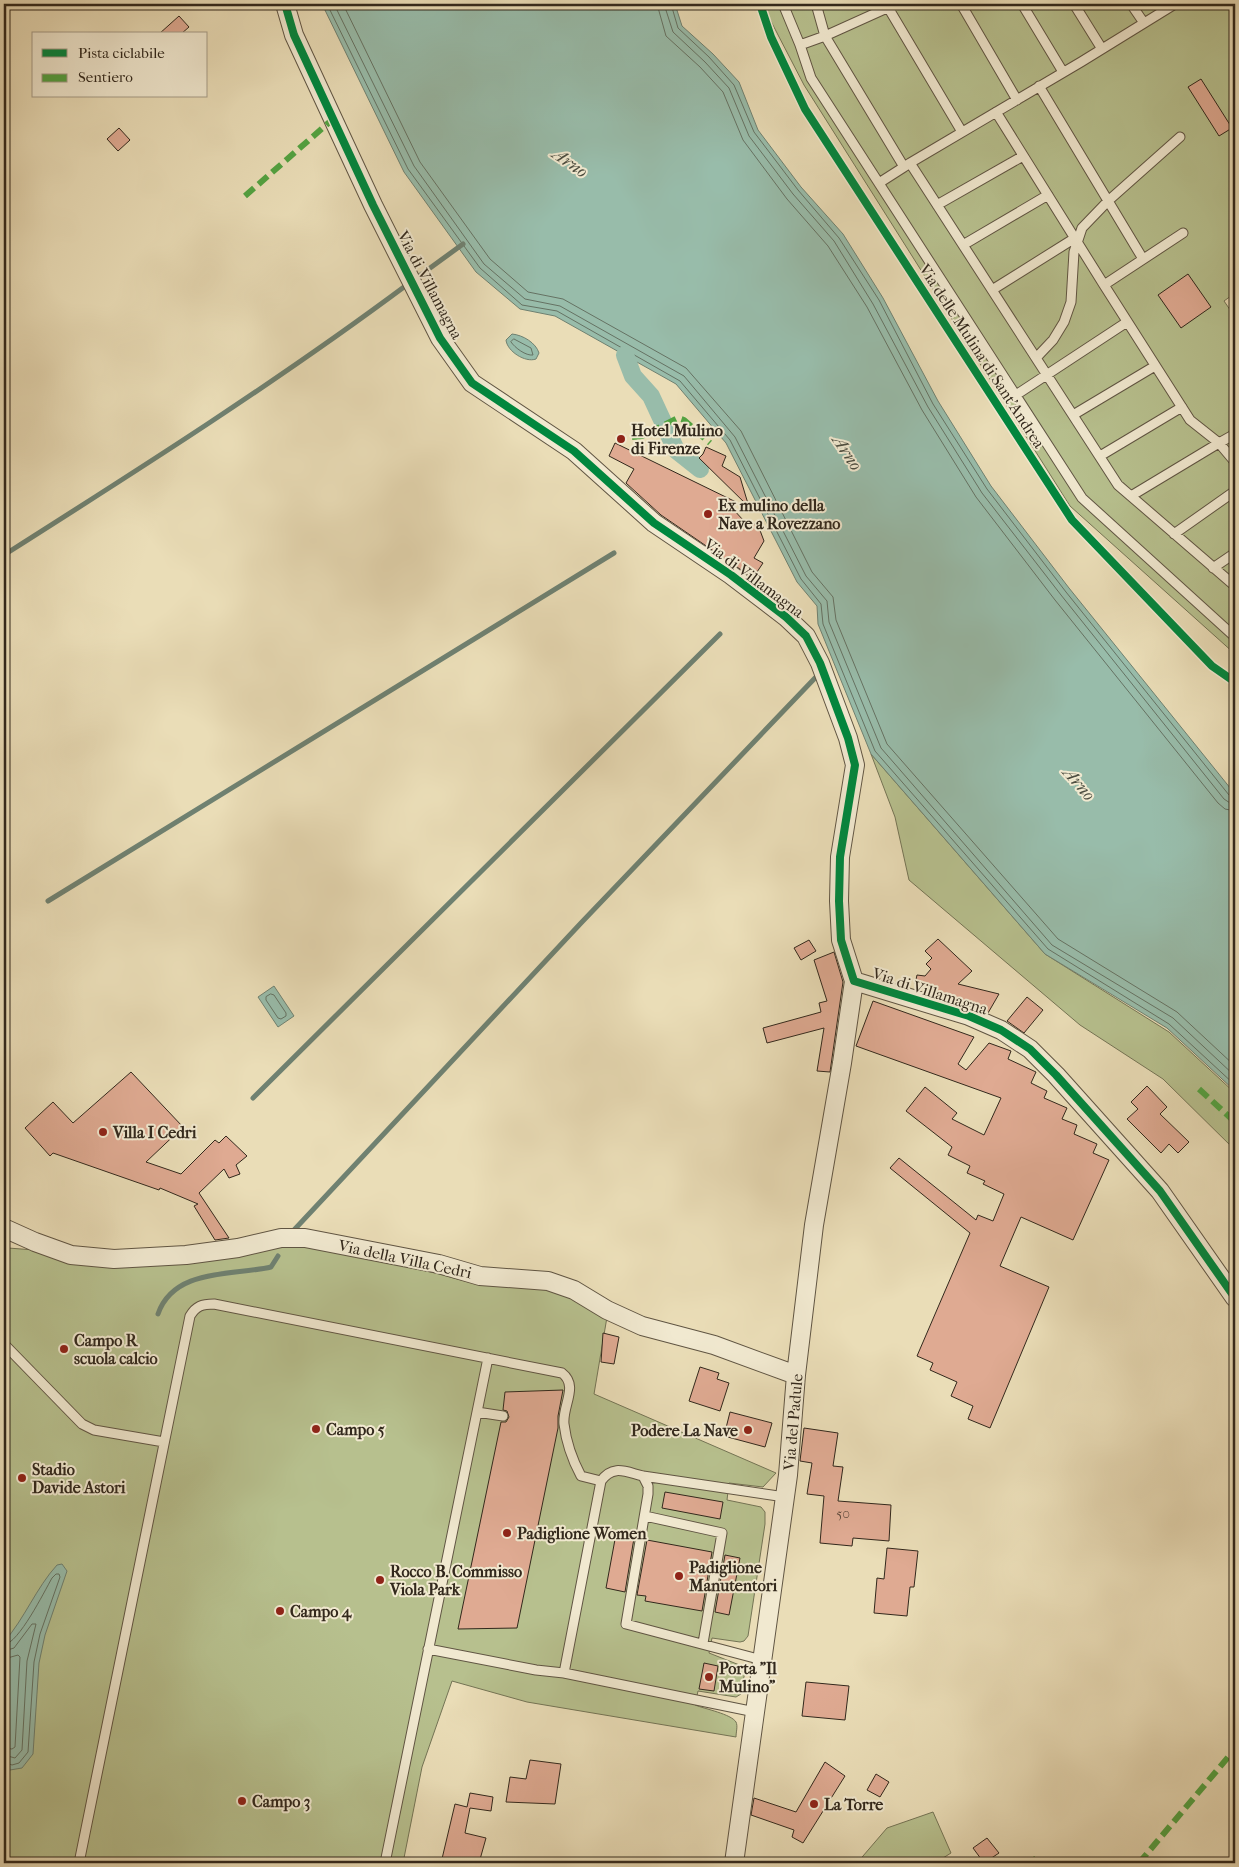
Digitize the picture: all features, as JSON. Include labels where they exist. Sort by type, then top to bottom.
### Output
[{"type":"street","name":"Via di Villamagna","points":[[285,4],[294,35],[373,205],[440,338],[472,383],[574,451],[654,524],[731,575],[786,617],[806,636],[820,664],[848,738],[855,765],[840,857],[839,900],[841,940],[854,981],[969,1016],[1001,1030],[1030,1049],[1160,1191],[1235,1298]]},
{"type":"street","name":"Via del Padule","points":[[734,1863],[785,1497],[796,1375],[814,1225],[842,1064],[854,981]]},
{"type":"street","name":"Via della Villa Cedri","points":[[4,1228],[71,1255],[114,1259],[186,1255],[238,1248],[281,1238],[305,1238],[439,1264],[480,1276],[548,1281],[574,1290],[607,1310],[642,1326],[714,1345],[796,1375]]},
{"type":"lane","points":[[783,4],[811,78],[1082,498],[1235,637]]},
{"type":"lane","points":[[816,4],[825,36],[907,165],[963,244],[1118,485],[1235,586]]},
{"type":"lane","points":[[800,45],[825,36],[886,6],[896,4]]},
{"type":"lane","points":[[961,4],[1017,100]]},
{"type":"lane","points":[[1022,4],[1063,72]]},
{"type":"lane","points":[[1074,4],[1102,48]]},
{"type":"lane","points":[[1131,4],[1144,23]]},
{"type":"lane","points":[[879,183],[1175,4]]},
{"type":"lane","points":[[886,6],[962,132]]},
{"type":"lane","points":[[1039,86],[1143,259]]},
{"type":"lane","points":[[996,112],[1190,420],[1219,443],[1235,462]]},
{"type":"lane","points":[[1036,358],[1053,340],[1064,322],[1071,302],[1076,240],[1082,228],[1108,201],[1180,137]]},
{"type":"lane","points":[[937,205],[1023,156]]},
{"type":"lane","points":[[963,244],[1048,195]]},
{"type":"lane","points":[[1104,285],[1183,233]]},
{"type":"lane","points":[[992,290],[1076,240]]},
{"type":"lane","points":[[1016,395],[1127,322]]},
{"type":"lane","points":[[1073,414],[1155,366]]},
{"type":"lane","points":[[1100,456],[1182,407]]},
{"type":"lane","points":[[1131,496],[1235,434]]},
{"type":"lane","points":[[1174,534],[1235,492]]},
{"type":"lane","points":[[1213,568],[1235,553]]},
{"type":"lane","points":[[79,1863],[190,1316],[194,1309],[204,1304],[214,1304],[562,1373],[570,1384],[564,1423],[574,1464],[581,1476],[601,1481]]},
{"type":"lane","points":[[4,1344],[82,1424],[94,1430],[164,1442]]},
{"type":"lane","points":[[385,1863],[488,1358]]},
{"type":"lane","points":[[477,1412],[503,1416]]},
{"type":"lane","points":[[564,1673],[601,1481],[606,1474],[615,1470],[785,1497]]},
{"type":"lane","points":[[644,1476],[648,1486],[626,1624],[762,1660]]},
{"type":"lane","points":[[644,1516],[722,1532],[702,1643]]},
{"type":"lane","points":[[428,1649],[536,1670],[564,1673],[756,1712]]},
{"type":"shaded area","points":[[762,4],[1235,4],[1235,293],[1224,301],[1235,317],[1235,654],[1070,506],[804,85]]},
{"type":"shaded area","points":[[871,754],[1045,954],[1169,1032],[1235,1093],[1235,1150],[1163,1079],[1080,1025],[909,880],[895,817]]},
{"type":"shaded area","name":"Rocco B. Commisso Viola Park","points":[[4,1245],[8,1248],[48,1251],[96,1264],[284,1246],[313,1247],[427,1271],[469,1282],[548,1289],[580,1301],[607,1317],[594,1394],[776,1473],[763,1487],[729,1483],[727,1500],[761,1507],[765,1512],[765,1524],[748,1636],[744,1641],[740,1642],[712,1638],[709,1653],[742,1666],[745,1671],[741,1694],[736,1697],[698,1691],[695,1705],[733,1719],[737,1724],[736,1737],[527,1702],[452,1681],[422,1767],[403,1863],[4,1863]]},
{"type":"shaded area","points":[[933,1812],[951,1853],[935,1863],[857,1863],[887,1828]]},
{"type":"water","name":"Arno","points":[[322,4],[675,4],[682,26],[713,54],[739,82],[758,130],[801,187],[843,234],[883,298],[938,401],[991,486],[1069,588],[1235,794],[1235,1091],[1167,1028],[1045,954],[871,754],[818,624],[817,606],[797,582],[726,443],[676,384],[555,316],[520,309],[476,272],[404,172]]},
{"type":"water","points":[[512,334],[525,338],[535,346],[539,353],[536,359],[522,358],[513,352],[506,340]]},
{"type":"water","points":[[274,986],[294,1016],[278,1027],[258,997]]},
{"type":"water","points":[[62,1564],[67,1571],[45,1635],[39,1663],[33,1754],[22,1768],[10,1770],[4,1765],[4,1642],[50,1574],[57,1565]]},
{"type":"building","points":[[179,16],[189,27],[183,32],[161,32]]},
{"type":"building","points":[[1201,79],[1232,128],[1219,136],[1188,87]]},
{"type":"building","points":[[119,128],[130,140],[118,151],[107,139]]},
{"type":"building","points":[[1188,274],[1211,307],[1181,328],[1158,295]]},
{"type":"building","name":"Ex mulino della Nave a Rovezzano","points":[[615,443],[736,502],[732,508],[744,521],[758,525],[764,541],[754,558],[763,563],[753,578],[661,515],[626,483],[634,469],[609,456]]},
{"type":"building","points":[[706,447],[726,456],[722,466],[740,477],[749,507],[699,458]]},
{"type":"building","points":[[938,939],[972,971],[958,984],[999,994],[988,1013],[946,998],[947,995],[915,984],[917,975],[925,976],[931,969],[926,964],[932,958],[925,951]]},
{"type":"building","points":[[809,940],[816,951],[801,960],[794,948]]},
{"type":"building","points":[[834,952],[843,982],[830,1072],[817,1071],[824,1028],[767,1043],[763,1028],[821,1012],[819,1003],[827,1001],[814,960]]},
{"type":"building","points":[[1027,997],[1043,1010],[1024,1033],[1007,1021]]},
{"type":"building","points":[[873,1001],[974,1037],[958,1064],[966,1070],[989,1043],[1011,1051],[1008,1059],[1036,1072],[1031,1083],[1047,1091],[1044,1098],[1067,1108],[1062,1119],[1077,1125],[1074,1134],[1097,1144],[1093,1153],[1109,1160],[1073,1240],[1021,1217],[1000,1266],[1049,1287],[990,1428],[968,1419],[973,1406],[951,1396],[957,1382],[930,1370],[933,1363],[917,1356],[970,1233],[890,1168],[899,1158],[976,1220],[978,1215],[993,1221],[1004,1194],[983,1184],[985,1181],[967,1173],[970,1166],[948,1155],[952,1147],[906,1111],[925,1087],[957,1113],[952,1119],[984,1135],[1001,1098],[856,1046]]},
{"type":"building","name":"Villa I Cedri","points":[[131,1072],[183,1127],[146,1162],[181,1174],[215,1140],[219,1143],[226,1136],[247,1156],[236,1165],[240,1174],[229,1178],[224,1169],[199,1193],[229,1238],[215,1240],[194,1206],[198,1204],[160,1188],[159,1190],[53,1153],[50,1156],[25,1128],[53,1102],[73,1123]]},
{"type":"building","points":[[1147,1086],[1167,1107],[1160,1114],[1189,1142],[1178,1153],[1169,1144],[1161,1153],[1127,1119],[1138,1109],[1131,1102]]},
{"type":"building","points":[[603,1333],[619,1337],[614,1364],[601,1362]]},
{"type":"building","points":[[700,1367],[719,1373],[717,1379],[729,1383],[720,1411],[689,1401]]},
{"type":"building","name":"Padiglione Women","points":[[563,1390],[558,1416],[558,1428],[517,1628],[458,1629],[501,1422],[506,1422],[509,1417],[507,1411],[503,1410],[505,1392]]},
{"type":"building","name":"Podere La Nave","points":[[730,1412],[772,1423],[765,1447],[724,1436]]},
{"type":"building","points":[[804,1428],[838,1433],[833,1466],[843,1467],[838,1501],[891,1505],[889,1541],[853,1538],[852,1546],[820,1543],[824,1496],[807,1494],[812,1463],[800,1461]]},
{"type":"building","points":[[665,1492],[723,1502],[720,1519],[662,1508]]},
{"type":"building","points":[[616,1534],[634,1538],[625,1592],[606,1588]]},
{"type":"building","name":"Padiglione Manutentori","points":[[647,1540],[712,1552],[702,1611],[645,1601],[646,1596],[637,1595]]},
{"type":"building","points":[[887,1548],[918,1551],[914,1587],[910,1587],[907,1616],[874,1613],[877,1578],[884,1579]]},
{"type":"building","points":[[725,1555],[740,1558],[729,1615],[715,1612]]},
{"type":"building","name":"Porta \"Il Mulino\"","points":[[704,1663],[718,1666],[714,1691],[699,1689]]},
{"type":"building","points":[[806,1682],[849,1686],[845,1720],[802,1716]]},
{"type":"building","points":[[530,1760],[561,1764],[555,1804],[506,1802],[510,1777],[526,1779]]},
{"type":"building","name":"La Torre","points":[[825,1762],[845,1776],[803,1843],[792,1837],[794,1830],[751,1815],[754,1798],[796,1812]]},
{"type":"building","points":[[876,1774],[889,1782],[880,1797],[867,1790]]},
{"type":"building","points":[[470,1793],[493,1797],[491,1811],[470,1808],[465,1833],[486,1838],[479,1863],[441,1863],[455,1804],[467,1807]]},
{"type":"building","points":[[987,1838],[999,1853],[984,1863],[973,1848]]},
{"type":"waterway","points":[[415,279],[463,244]]},
{"type":"waterway","points":[[4,555],[158,457],[309,355],[408,284]]},
{"type":"waterway","points":[[625,355],[633,376],[651,396],[676,450],[700,469]]},
{"type":"waterway","points":[[48,901],[614,553]]},
{"type":"waterway","points":[[253,1098],[720,634]]},
{"type":"waterway","points":[[294,1230],[581,923],[815,678]]},
{"type":"waterway","points":[[158,1314],[166,1299],[177,1289],[191,1281],[222,1274],[271,1267],[278,1256]]},
{"type":"marked path","points":[[245,196],[333,119]]},
{"type":"marked path","points":[[632,437],[642,436],[678,418],[684,420],[710,443]]},
{"type":"marked path","points":[[1199,1089],[1235,1122]]},
{"type":"marked path","points":[[1139,1863],[1235,1749]]},
{"type":"marked path","points":[[1032,1858],[1037,1863]]},
{"type":"cycle path","points":[[285,4],[294,35],[373,205],[440,338],[472,383],[574,451],[654,523],[731,575],[786,617],[806,636],[820,663],[848,738],[855,765],[840,857],[839,901],[841,940],[854,981],[969,1016],[1001,1030],[1030,1049],[1056,1075],[1160,1191],[1235,1298]]},
{"type":"cycle path","name":"Via delle Mulina di Sant'Andrea","points":[[760,4],[771,37],[805,109],[1072,520],[1212,666],[1235,682]]},
{"type":"place","name":"Hotel Mulino di Firenze","points":[[621,439]]},
{"type":"place","name":"Ex mulino della Nave a Rovezzano","points":[[708,514]]},
{"type":"place","name":"Villa I Cedri","points":[[103,1132]]},
{"type":"place","name":"Campo R scuola calcio","points":[[64,1349]]},
{"type":"place","name":"Campo 5","points":[[316,1429]]},
{"type":"place","name":"Podere La Nave","points":[[748,1430]]},
{"type":"place","name":"Stadio Davide Astori","points":[[22,1478]]},
{"type":"place","name":"Padiglione Women","points":[[507,1533]]},
{"type":"place","name":"Padiglione Manutentori","points":[[679,1576]]},
{"type":"place","name":"Rocco B. Commisso Viola Park","points":[[380,1580]]},
{"type":"place","name":"Campo 4","points":[[280,1611]]},
{"type":"place","name":"Porta \"Il Mulino\"","points":[[709,1677]]},
{"type":"place","name":"Campo 3","points":[[242,1801]]},
{"type":"place","name":"La Torre","points":[[814,1804]]}]
